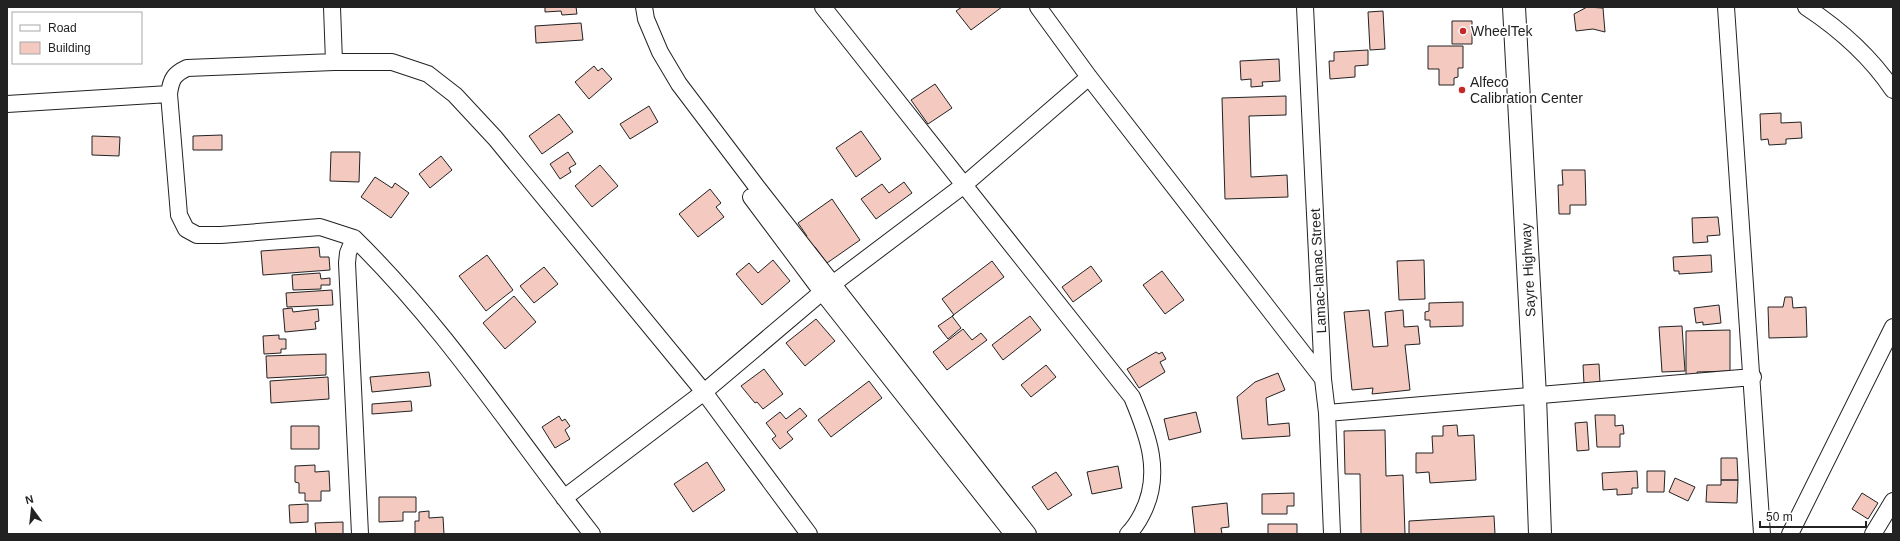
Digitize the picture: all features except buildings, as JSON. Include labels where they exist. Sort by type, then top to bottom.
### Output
[{"type":"highway","name":"Sayre Highway","points":[[1514,7],[1540,534]]},
{"type":"street","points":[[332,7],[334,62]]},
{"type":"street","points":[[632,7],[636,23],[650,57],[670,90],[701,122],[757,187],[828,288],[942,434],[1013,534]]},
{"type":"street","points":[[644,7],[646,19],[660,52],[701,122]]},
{"type":"street","points":[[823,7],[1132,397],[1146,431],[1153,469],[1149,500],[1134,528],[1128,534]]},
{"type":"street","points":[[1038,7],[1089,77],[1323,379]]},
{"type":"street","name":"Lamac-lamac Street","points":[[1305,7],[1332,534]]},
{"type":"street","points":[[1726,7],[1753,377],[1762,534]]},
{"type":"street","points":[[1806,7],[1829,22],[1858,46],[1884,76],[1893,90]]},
{"type":"street","points":[[592,534],[491,398],[435,326],[389,272],[354,238],[320,228],[197,236],[186,229],[179,215],[168,94],[170,82],[176,73],[187,68],[334,62],[392,62],[428,74],[455,95],[495,138],[704,392],[809,534]]},
{"type":"street","points":[[564,498],[704,392],[828,288],[964,185],[1089,77]]},
{"type":"street","points":[[7,104],[168,94]]},
{"type":"street","points":[[354,238],[346,263],[360,534]]},
{"type":"street","points":[[1790,534],[1893,327]]},
{"type":"street","points":[[1326,413],[1753,377]]},
{"type":"street","points":[[942,434],[1028,534]]},
{"type":"street","points":[[1873,534],[1893,501]]},
{"type":"place","name":"WheelTek","points":[[1463,31]]},
{"type":"place","name":"Alfeco Calibration Center","points":[[1462,90]]}]
